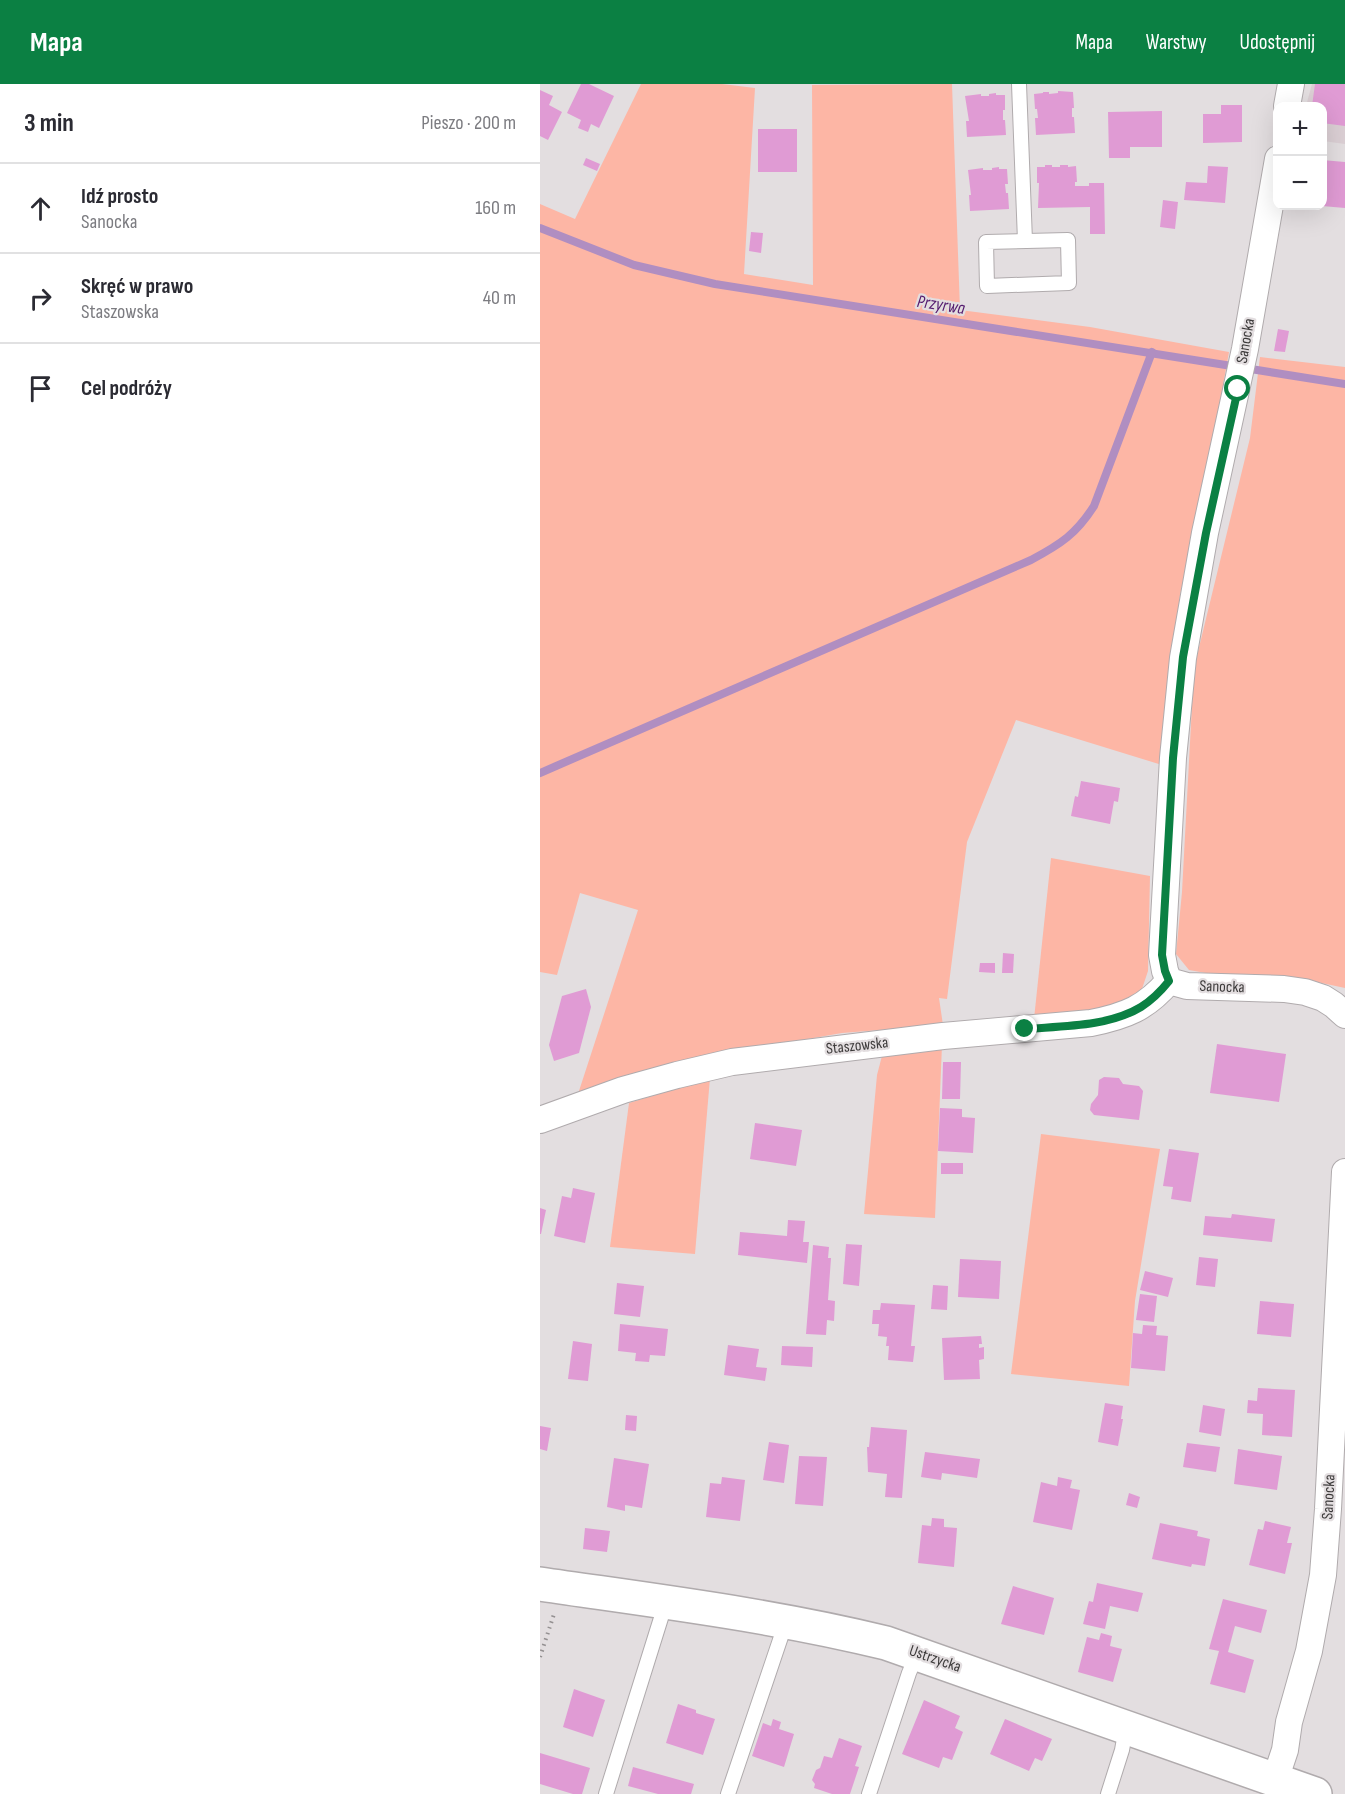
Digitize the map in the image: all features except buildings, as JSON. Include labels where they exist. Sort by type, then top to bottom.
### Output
[{"type":"street","points":[[1288,102],[1291,84]]},
{"type":"street","name":"Sanocka","points":[[1273,188],[1238,389],[1206,533],[1181,674],[1173,758],[1162,955],[1169,981],[1176,984],[1305,992],[1323,998],[1345,1015]]},
{"type":"street","name":"Staszowska","points":[[540,1120],[623,1090],[732,1062],[943,1036],[1091,1023],[1110,1019],[1140,1008],[1169,981]]},
{"type":"street","name":"Sanocka","points":[[1269,1784],[1285,1750],[1289,1722],[1309,1651],[1323,1575],[1345,1172]]},
{"type":"street","name":"Ustrzycka","points":[[550,1585],[786,1622],[886,1642],[1126,1728],[1269,1784],[1315,1794]]},
{"type":"lane","points":[[1019,84],[1025,241]]},
{"type":"lane","points":[[1068,240],[1069,283],[987,286],[986,242],[1025,241],[1068,240]]},
{"type":"lane","points":[[606,1794],[666,1602]]},
{"type":"lane","points":[[728,1794],[786,1622]]},
{"type":"lane","points":[[869,1794],[909,1673],[918,1653]]},
{"type":"lane","points":[[1108,1794],[1122,1750],[1126,1728]]},
{"type":"path","points":[[540,1658],[555,1610],[550,1585]]},
{"type":"shaded area","points":[[641,84],[722,84],[755,88],[744,274],[813,285],[812,85],[952,84],[960,310],[1090,327],[1229,352],[1210,458],[1180,595],[1162,765],[1016,720],[967,842],[947,999],[939,998],[943,1025],[842,1033],[675,1062],[578,1094],[638,910],[580,893],[557,975],[540,972],[540,204],[575,219]]},
{"type":"shaded area","points":[[1312,84],[1345,84],[1345,144],[1327,142],[1327,102],[1307,102]]},
{"type":"shaded area","points":[[1260,357],[1345,367],[1345,988],[1289,976],[1223,976],[1189,970],[1176,954],[1182,892],[1194,668],[1250,438]]},
{"type":"shaded area","points":[[1051,858],[1150,876],[1148,971],[1142,989],[1117,1005],[1089,1013],[1034,1019]]},
{"type":"shaded area","points":[[942,1045],[935,1218],[864,1214],[877,1075],[883,1052]]},
{"type":"shaded area","points":[[710,1078],[695,1254],[610,1247],[629,1103]]},
{"type":"shaded area","points":[[1041,1134],[1160,1149],[1135,1301],[1129,1386],[1011,1374]]},
{"type":"waterway","name":"Przyrwa","points":[[540,228],[634,265],[715,284],[1345,384]]},
{"type":"waterway","points":[[540,773],[1031,560],[1051,549],[1074,531],[1094,506],[1152,352]]},
{"type":"route","points":[[1025,1029],[1091,1023],[1128,1013],[1151,1000],[1169,981],[1162,955],[1173,758],[1181,674],[1206,533],[1238,389]]}]
